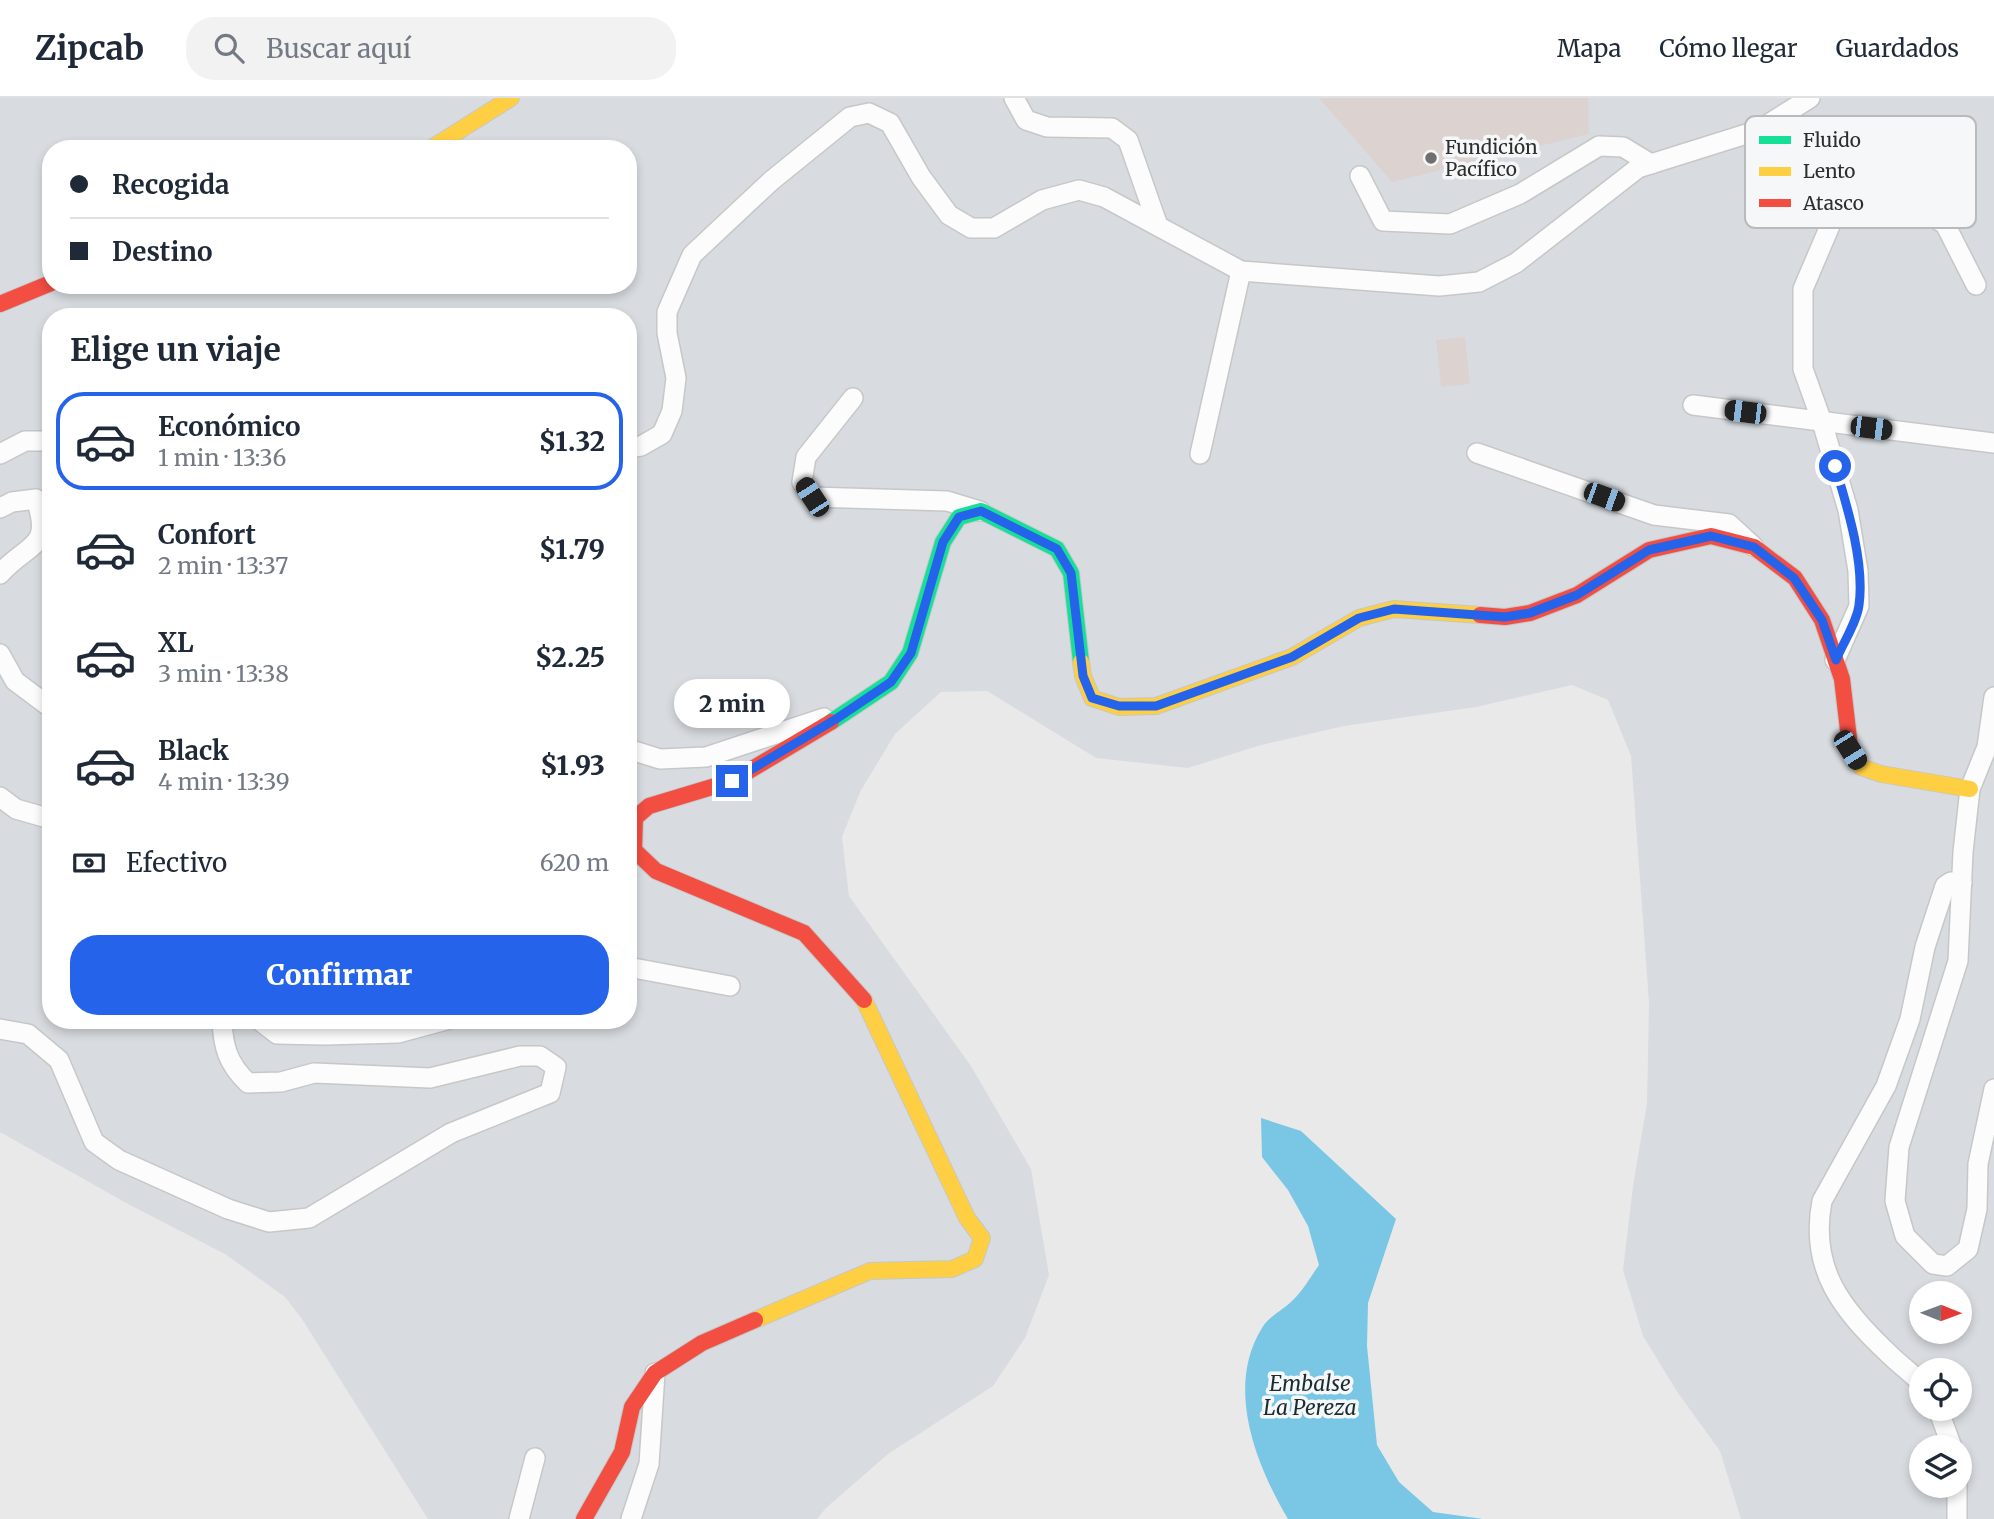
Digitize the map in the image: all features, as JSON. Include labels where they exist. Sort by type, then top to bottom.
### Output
[{"type":"street","points":[[444,140],[511,98]]},
{"type":"street","points":[[1014,98],[1026,120],[1047,127],[1112,128],[1128,140],[1158,226]]},
{"type":"street","points":[[1781,116],[1810,98]]},
{"type":"street","points":[[637,447],[662,433],[672,411],[676,378],[667,333],[667,312],[692,255],[771,181],[850,117],[869,113],[890,123],[920,177],[948,215],[971,228],[994,228],[1042,200],[1079,190],[1104,197],[1241,271],[1439,286],[1479,282],[1516,263],[1638,168],[1745,134]]},
{"type":"street","points":[[1360,176],[1383,221],[1450,224],[1520,194],[1599,146],[1623,147],[1651,164]]},
{"type":"street","points":[[1829,228],[1802,289],[1803,369],[1848,510],[1858,571],[1859,606],[1836,660]]},
{"type":"street","points":[[1947,228],[1976,285]]},
{"type":"street","points":[[1200,454],[1241,271]]},
{"type":"street","points":[[0,304],[42,287]]},
{"type":"street","points":[[853,398],[806,457],[802,482],[812,497],[947,501],[981,511],[1057,549],[1071,573],[1083,676],[1092,698],[1119,706],[1156,706],[1292,657],[1359,618],[1394,609],[1505,617],[1530,613],[1577,595],[1649,550],[1711,536],[1754,547]]},
{"type":"street","points":[[1693,405],[1994,443]]},
{"type":"street","points":[[0,454],[25,442],[42,441]]},
{"type":"street","points":[[1478,453],[1654,514],[1729,524],[1794,578],[1822,620],[1842,679],[1850,750],[1861,767],[1881,774],[1970,789]]},
{"type":"street","points":[[0,508],[12,502],[36,499],[42,519]]},
{"type":"street","points":[[637,816],[649,806],[732,781],[852,709],[891,682],[911,653],[943,542],[959,517],[981,511]]},
{"type":"street","points":[[0,574],[38,542],[42,526]]},
{"type":"street","points":[[0,654],[15,681],[42,701]]},
{"type":"street","points":[[1994,697],[1987,747],[1970,789],[1958,961],[1899,1147],[1895,1201],[1905,1236],[1933,1264],[1947,1266],[1968,1249],[1977,1209],[1978,1164],[1994,1089]]},
{"type":"street","points":[[637,752],[660,759],[706,757],[852,709]]},
{"type":"street","points":[[0,797],[16,809],[42,816]]},
{"type":"street","points":[[584,1519],[622,1452],[632,1407],[655,1373],[702,1343],[870,1271],[952,1269],[975,1259],[982,1238],[967,1219],[863,998],[855,988],[804,933],[656,871],[637,853]]},
{"type":"street","points":[[1909,1372],[1840,1301],[1822,1261],[1818,1230],[1822,1201],[1885,1086],[1910,1019],[1925,947],[1945,886],[1962,883]]},
{"type":"street","points":[[637,969],[730,986]]},
{"type":"street","points":[[0,1030],[28,1034],[59,1060],[94,1143],[119,1160],[228,1209],[269,1222],[309,1218],[452,1133],[551,1093],[556,1068],[540,1056],[520,1055],[430,1078],[314,1073],[281,1082],[248,1083],[233,1070],[223,1046],[222,1029]]},
{"type":"street","points":[[271,1029],[277,1034],[325,1035],[398,1032],[410,1029]]},
{"type":"street","points":[[631,1519],[649,1464],[655,1373]]},
{"type":"street","points":[[519,1519],[535,1458]]},
{"type":"street","points":[[1957,1498],[1957,1519]]},
{"type":"shaded area","points":[[0,98],[1994,98],[1994,1519],[1741,1519],[1720,1451],[1678,1393],[1643,1336],[1623,1270],[1647,1103],[1649,1003],[1631,756],[1608,700],[1572,685],[1476,707],[1344,726],[1261,745],[1188,768],[1096,758],[987,691],[941,692],[895,734],[860,792],[842,837],[849,896],[971,1066],[1031,1169],[1049,1275],[1025,1338],[993,1386],[888,1454],[817,1519],[428,1519],[302,1319],[285,1297],[225,1254],[128,1204],[0,1132]]},
{"type":"water","name":"Embalse La Pereza","points":[[1261,1118],[1301,1131],[1396,1219],[1368,1303],[1367,1346],[1377,1445],[1399,1482],[1433,1512],[1483,1519],[1288,1519],[1276,1498],[1265,1475],[1249,1425],[1246,1375],[1251,1351],[1262,1328],[1298,1295],[1319,1265],[1308,1226],[1288,1190],[1262,1157]]},
{"type":"building","name":"Fundición Pacífico","points":[[1319,98],[1588,98],[1589,134],[1392,182]]},
{"type":"building","points":[[1465,337],[1470,384],[1441,387],[1436,340]]},
{"type":"traffic: fast","points":[[831,722],[891,682],[910,653],[943,542],[959,517],[981,511],[1057,549],[1071,573],[1081,662]]},
{"type":"traffic: slow","points":[[444,140],[511,98]]},
{"type":"traffic: slow","points":[[1081,662],[1083,676],[1092,698],[1119,707],[1156,706],[1292,657],[1359,618],[1394,609],[1480,615]]},
{"type":"traffic: slow","points":[[1850,747],[1861,767],[1881,774],[1970,789]]},
{"type":"traffic: slow","points":[[755,1320],[870,1271],[952,1269],[975,1259],[982,1238],[967,1218],[864,1000]]},
{"type":"traffic: jam","points":[[0,304],[42,287]]},
{"type":"traffic: jam","points":[[1480,615],[1505,617],[1530,613],[1577,595],[1649,550],[1711,536],[1754,547],[1795,578],[1822,620],[1842,679],[1850,747]]},
{"type":"traffic: jam","points":[[637,816],[649,806],[732,781],[831,722]]},
{"type":"traffic: jam","points":[[637,853],[656,871],[804,933],[864,1000]]},
{"type":"traffic: jam","points":[[584,1519],[622,1452],[632,1407],[655,1373],[702,1343],[755,1320]]},
{"type":"place","name":"Fundición Pacífico","points":[[1431,158]]},
{"type":"route","points":[[732,781],[836,719],[891,682],[911,653],[943,542],[959,517],[981,511],[1057,549],[1071,573],[1083,676],[1092,698],[1119,706],[1156,706],[1292,657],[1359,618],[1394,609],[1505,617],[1530,613],[1577,595],[1649,550],[1711,536],[1754,547],[1794,578],[1822,620],[1836,660],[1859,606],[1858,571],[1848,510],[1835,466]]}]
